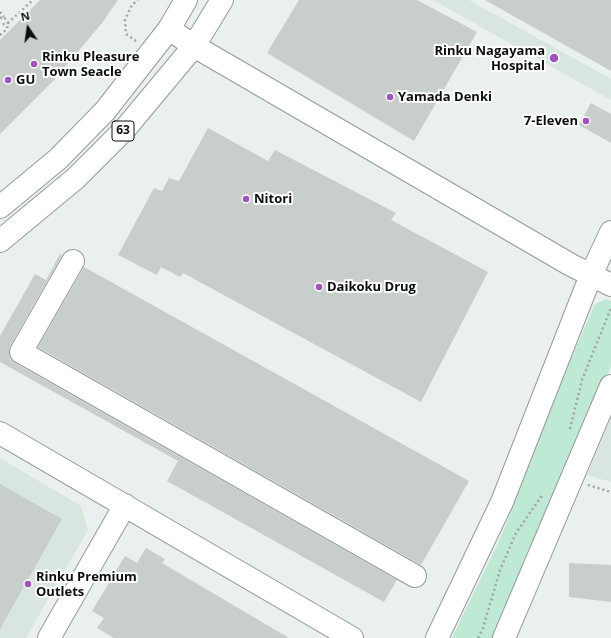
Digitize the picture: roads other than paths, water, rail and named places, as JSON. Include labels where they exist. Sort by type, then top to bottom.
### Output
[{"type":"street","name":"63","points":[[0,208],[58,159],[105,111],[169,29],[186,0]]},
{"type":"street","name":"63","points":[[0,241],[76,178],[124,130],[194,46],[222,0]]},
{"type":"street","points":[[169,29],[194,46],[572,265],[611,285]]},
{"type":"street","points":[[437,638],[502,502],[591,275],[611,232]]},
{"type":"street","points":[[73,261],[21,352],[416,576]]},
{"type":"street","points":[[504,638],[611,386]]},
{"type":"street","points":[[0,433],[352,638]]},
{"type":"street","points":[[49,638],[125,505]]},
{"type":"place","name":"Rinku Nagayama Hospital","points":[[554,58]]},
{"type":"place","name":"Rinku Pleasure Town Seacle","points":[[34,64]]},
{"type":"place","name":"GU","points":[[8,80]]},
{"type":"place","name":"Yamada Denki","points":[[390,97]]},
{"type":"place","name":"7-Eleven","points":[[586,121]]},
{"type":"place","name":"Nitori","points":[[246,199]]},
{"type":"place","name":"Daikoku Drug","points":[[319,287]]},
{"type":"place","name":"Rinku Premium Outlets","points":[[28,584]]}]
